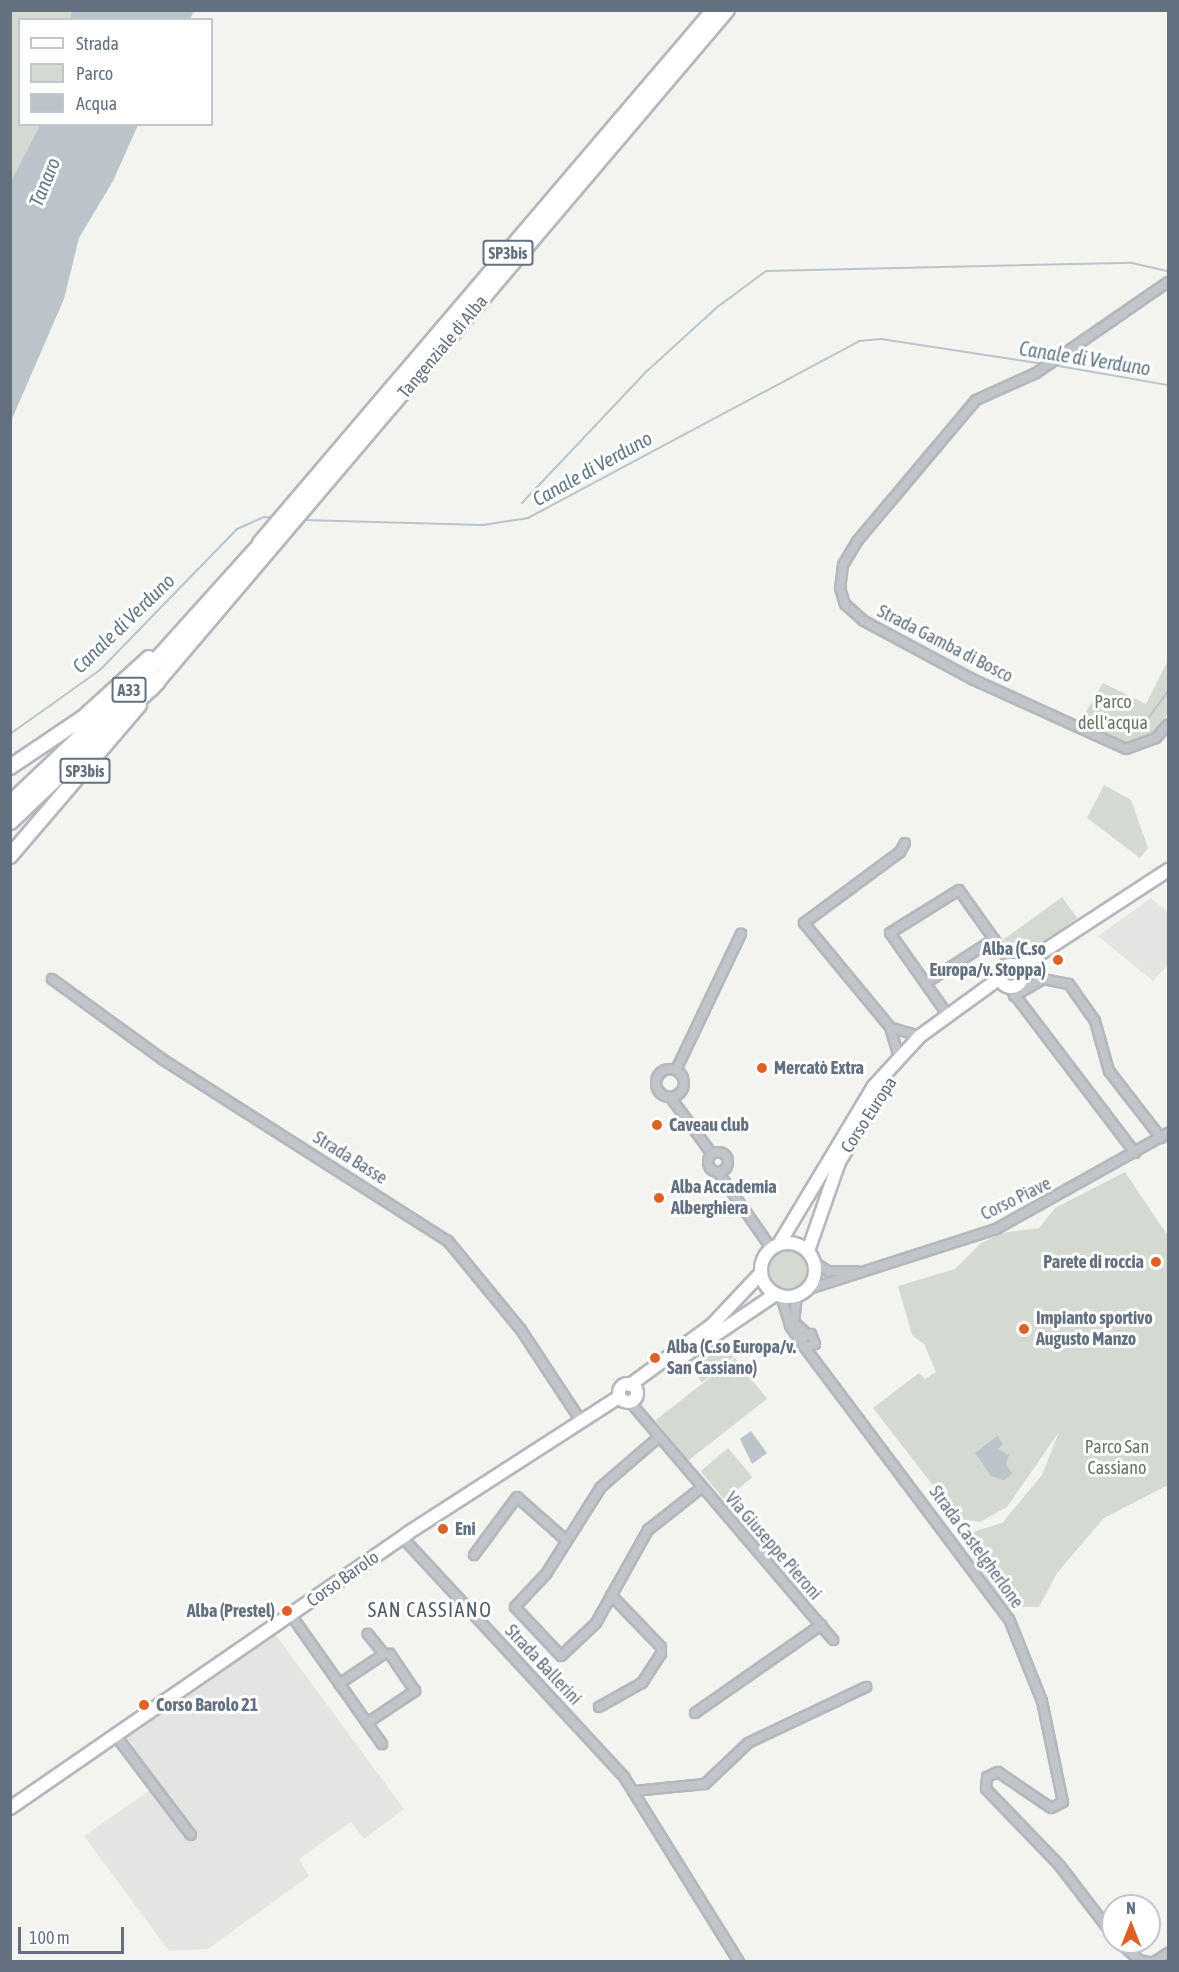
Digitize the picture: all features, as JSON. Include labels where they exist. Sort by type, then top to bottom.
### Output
[{"type":"highway","name":"Tangenziale di Alba","points":[[10,767],[107,698],[267,537],[714,10]]},
{"type":"highway","name":"Tangenziale di Alba","points":[[156,682],[317,496],[728,10]]},
{"type":"highway","name":"A33","points":[[10,803],[129,690],[267,537]]},
{"type":"highway","name":"A33","points":[[10,821],[156,682]]},
{"type":"highway","name":"SP3bis","points":[[10,856],[156,682]]},
{"type":"main road","points":[[1005,987],[1019,968],[1168,870]]},
{"type":"main road","points":[[1019,968],[1168,878]]},
{"type":"main road","name":"Corso Europa","points":[[775,1246],[852,1115],[899,1057],[947,1014],[1005,987]]},
{"type":"main road","name":"Corso Europa","points":[[811,1256],[839,1162],[883,1088],[935,1033],[1005,987]]},
{"type":"main road","points":[[794,1243],[811,1256],[814,1277],[802,1293],[779,1295],[633,1387],[712,1325],[761,1273],[775,1246],[794,1243]]},
{"type":"main road","points":[[761,1273],[779,1295]]},
{"type":"main road","name":"Corso Barolo","points":[[11,1805],[116,1736],[402,1537],[579,1418],[625,1399],[620,1389],[633,1387]]},
{"type":"street","name":"Strada Gamba di Bosco","points":[[1168,282],[1058,354],[1036,374],[984,395],[959,417],[858,540],[843,565],[840,588],[845,604],[864,621],[963,674],[1126,749],[1156,738],[1168,724]]},
{"type":"street","points":[[899,1057],[891,1027],[804,923],[900,852],[905,843]]},
{"type":"street","points":[[947,1014],[890,933],[959,890],[994,939],[1019,968]]},
{"type":"street","points":[[675,1070],[741,934]]},
{"type":"street","points":[[926,983],[994,939]]},
{"type":"street","name":"Strada Basse","points":[[52,979],[162,1059],[448,1241],[520,1330],[579,1418]]},
{"type":"street","points":[[1134,1153],[1005,987],[1043,979],[1069,984],[1095,1021],[1109,1071],[1165,1136]]},
{"type":"street","points":[[891,1027],[920,1036]]},
{"type":"street","points":[[675,1070],[662,1071],[655,1083],[658,1092],[670,1098],[712,1154],[727,1159],[718,1172]]},
{"type":"street","points":[[670,1098],[684,1086],[675,1070]]},
{"type":"street","name":"Corso Piave","points":[[868,1269],[996,1229],[1165,1136]]},
{"type":"street","points":[[712,1154],[708,1166],[718,1172],[775,1246]]},
{"type":"street","points":[[811,1256],[828,1271],[868,1269]]},
{"type":"street","points":[[807,1345],[815,1337],[807,1334],[794,1322],[802,1293],[868,1269]]},
{"type":"street","points":[[779,1295],[789,1326],[807,1345]]},
{"type":"street","points":[[807,1334],[807,1345]]},
{"type":"street","name":"Strada Castelgherlone","points":[[807,1345],[818,1363],[1009,1619],[1042,1701],[1063,1802],[1051,1808],[998,1772],[987,1777],[986,1789],[1060,1866],[1101,1919]]},
{"type":"street","name":"Via Giuseppe Pieroni","points":[[625,1399],[833,1640]]},
{"type":"street","name":"Via Giuseppe Pieroni","points":[[659,1437],[601,1487],[546,1574],[515,1607],[561,1656],[584,1639],[648,1530],[701,1488]]},
{"type":"street","points":[[474,1555],[517,1497],[566,1540]]},
{"type":"street","name":"Strada Ballerini","points":[[402,1537],[634,1791],[739,1962]]},
{"type":"street","points":[[599,1707],[642,1683],[661,1654],[661,1647],[611,1595]]},
{"type":"street","points":[[291,1615],[382,1744]]},
{"type":"street","name":"Via Giuseppe Pieroni","points":[[695,1713],[820,1625]]},
{"type":"street","points":[[339,1684],[384,1654],[368,1634]]},
{"type":"street","points":[[367,1723],[415,1691],[390,1654]]},
{"type":"street","points":[[634,1791],[705,1784],[748,1743],[866,1687]]},
{"type":"street","points":[[116,1736],[191,1835]]},
{"type":"street","points":[[1154,1962],[1168,1953]]},
{"type":"street","points":[[1132,1954],[1139,1960],[1149,1962]]},
{"type":"shaded area","points":[[1151,898],[1168,912],[1168,965],[1153,981],[1098,936]]},
{"type":"shaded area","points":[[267,1623],[404,1809],[364,1839],[351,1822],[299,1859],[309,1876],[208,1949],[169,1951],[84,1836],[150,1790],[106,1732]]},
{"type":"green space","points":[[11,11],[72,11],[70,18],[18,18],[18,126],[39,126],[11,181]]},
{"type":"green space","name":"Parco dell'acqua","points":[[1168,660],[1168,712],[1157,735],[1126,744],[1080,722],[1103,683],[1146,704]]},
{"type":"green space","points":[[1104,785],[1131,800],[1148,848],[1140,858],[1087,818]]},
{"type":"green space","points":[[1062,897],[1077,918],[1019,960],[1004,939]]},
{"type":"green space","name":"Parco San Cassiano","points":[[1125,1172],[1168,1236],[1168,1485],[1104,1518],[1057,1573],[1039,1607],[1006,1607],[959,1536],[1002,1523],[1042,1475],[1059,1432],[1007,1507],[980,1522],[959,1519],[873,1408],[919,1373],[925,1379],[936,1372],[924,1344],[912,1335],[898,1286],[955,1269],[981,1243],[1002,1233],[1039,1228],[1055,1208]]},
{"type":"green space","points":[[788,1249],[796,1250],[803,1255],[808,1262],[808,1278],[803,1285],[796,1290],[788,1291],[780,1290],[773,1285],[768,1278],[767,1270],[768,1262],[773,1255],[780,1250]]},
{"type":"green space","points":[[722,1342],[734,1357],[702,1383],[690,1368]]},
{"type":"green space","points":[[735,1358],[767,1399],[687,1461],[655,1420]]},
{"type":"green space","points":[[728,1448],[752,1477],[725,1500],[700,1471]]},
{"type":"water","points":[[72,10],[194,11],[190,18],[70,18]]},
{"type":"water","name":"Tanaro","points":[[39,126],[138,126],[113,181],[79,238],[64,299],[11,421],[11,181]]},
{"type":"water","points":[[751,1431],[767,1453],[752,1464],[740,1439]]},
{"type":"water","points":[[997,1436],[1003,1444],[998,1449],[1009,1455],[1006,1464],[1012,1474],[1004,1480],[991,1476],[975,1453]]},
{"type":"waterway","points":[[522,503],[646,372],[716,308],[766,271],[1132,263],[1168,271]]},
{"type":"waterway","name":"Canale di Verduno","points":[[303,520],[483,525],[528,518],[859,341],[881,339],[1044,364]]},
{"type":"waterway","name":"Canale di Verduno","points":[[1053,365],[1168,385]]},
{"type":"waterway","name":"Canale di Verduno","points":[[10,734],[100,670],[237,529],[264,517],[276,518]]},
{"type":"waterway","points":[[1116,719],[1128,727],[1144,724],[1168,691]]},
{"type":"place","name":"Alba (C.so Europa/v. Stoppa)","points":[[1058,960]]},
{"type":"place","name":"Mercatò Extra","points":[[762,1068]]},
{"type":"place","name":"Caveau club","points":[[657,1125]]},
{"type":"place","name":"Alba Accademia Alberghiera","points":[[659,1198]]},
{"type":"place","name":"Parete di roccia","points":[[1156,1262]]},
{"type":"place","name":"Impianto sportivo Augusto Manzo","points":[[1024,1329]]},
{"type":"place","name":"Alba (C.so Europa/v. San Cassiano)","points":[[655,1358]]},
{"type":"place","name":"Eni","points":[[443,1529]]},
{"type":"place","name":"Alba (Prestel)","points":[[287,1611]]},
{"type":"place","name":"Corso Barolo 21","points":[[144,1705]]},
{"type":"district","name":"SAN CASSIANO","points":[[430,1609]]}]
